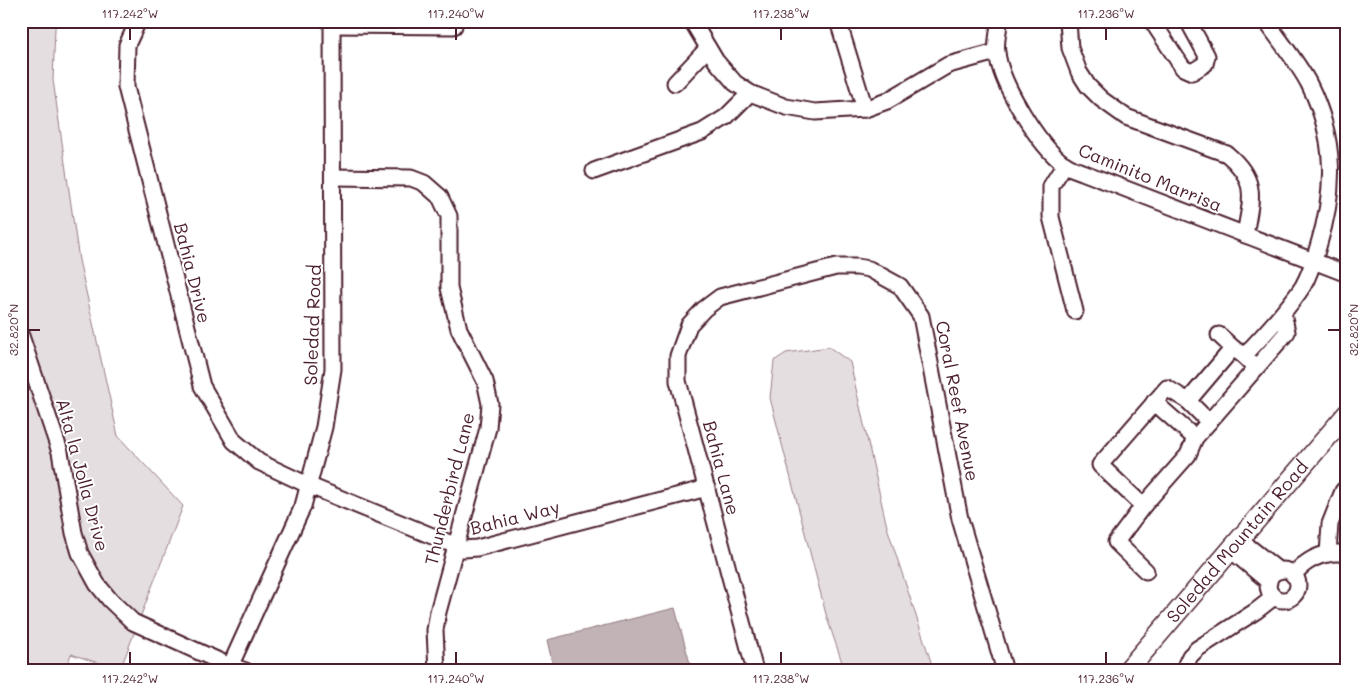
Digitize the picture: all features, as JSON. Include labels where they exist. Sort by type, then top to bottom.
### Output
[{"type":"main road","name":"Soledad Mountain Road","points":[[1127,671],[1347,414]]},
{"type":"street","name":"Bahia Drive","points":[[138,21],[127,45],[126,87],[202,386],[234,441],[259,462],[310,486]]},
{"type":"street","points":[[692,21],[716,61],[735,82],[750,93],[800,111],[831,112],[865,109],[887,101],[948,65],[996,52],[999,21]]},
{"type":"street","points":[[838,21],[865,109]]},
{"type":"street","points":[[1068,21],[1070,48],[1079,72],[1088,86],[1101,100],[1126,117],[1227,154],[1237,162],[1248,178],[1252,195],[1244,235]]},
{"type":"street","points":[[1152,21],[1183,68],[1192,72],[1205,64],[1207,56],[1188,21]]},
{"type":"street","points":[[1188,401],[1283,313],[1304,285],[1326,223],[1331,191],[1330,145],[1326,127],[1309,84],[1266,21]]},
{"type":"street","name":"Soledad Road","points":[[229,668],[304,506],[324,427],[333,369],[332,23]]},
{"type":"street","points":[[332,23],[454,26]]},
{"type":"street","points":[[675,82],[708,48]]},
{"type":"street","name":"Caminito Marrisa","points":[[996,52],[1006,81],[1022,113],[1051,151],[1065,164],[1347,274]]},
{"type":"street","points":[[594,171],[702,132],[726,117],[750,93]]},
{"type":"street","points":[[1065,164],[1051,186],[1051,217],[1075,311]]},
{"type":"street","name":"Thunderbird Lane","points":[[333,177],[411,178],[424,184],[440,197],[449,216],[449,288],[458,329],[485,380],[490,404],[488,428],[438,612],[435,630],[437,671]]},
{"type":"street","name":"Coral Reef Avenue","points":[[730,295],[836,267],[857,266],[869,269],[900,286],[922,316],[960,519],[1005,671]]},
{"type":"street","name":"Bahia Lane","points":[[730,295],[720,297],[704,308],[689,325],[678,356],[678,380],[755,671]]},
{"type":"street","points":[[1146,571],[1116,542],[1143,506],[1188,456],[1195,438],[1288,332],[1283,313]]},
{"type":"street","points":[[1219,335],[1256,368]]},
{"type":"street","name":"Alta la Jolla Drive","points":[[21,336],[60,452],[74,533],[80,553],[97,584],[110,600],[133,622],[229,668],[246,671]]},
{"type":"street","points":[[1143,506],[1100,464],[1167,388],[1188,401],[1209,422]]},
{"type":"street","points":[[1154,402],[1195,438]]},
{"type":"street","name":"Bahia Way","points":[[310,486],[464,549],[477,548],[707,488]]},
{"type":"street","points":[[1328,554],[1330,524],[1347,487]]},
{"type":"street","points":[[1236,545],[1280,576],[1298,584],[1296,593],[1283,600],[1274,597],[1269,590],[1280,576],[1314,558],[1328,554],[1347,554]]},
{"type":"street","points":[[1183,671],[1190,656],[1197,649],[1256,611],[1274,597]]},
{"type":"shaded area","points":[[21,21],[57,21],[55,28],[53,80],[79,260],[118,436],[183,506],[120,670],[71,654],[65,671],[21,671]]},
{"type":"shaded area","points":[[829,347],[850,362],[887,527],[934,671],[845,671],[827,618],[770,398],[774,361],[786,353]]},
{"type":"shaded area","points":[[675,608],[692,671],[554,671],[547,640]]}]
